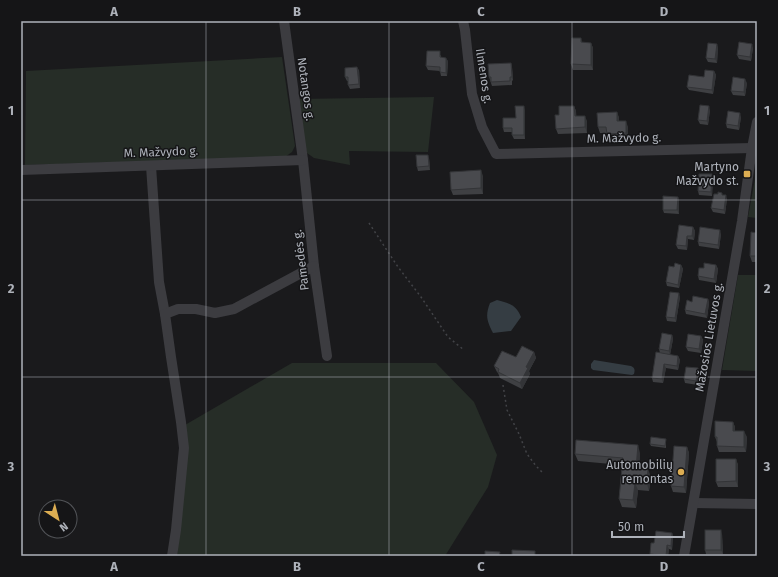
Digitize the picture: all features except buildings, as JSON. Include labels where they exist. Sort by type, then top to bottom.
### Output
[{"type":"street","name":"Notangos g.","points":[[284,21],[303,160]]},
{"type":"street","name":"Ilmenos g.","points":[[463,21],[472,94],[482,127],[496,154]]},
{"type":"street","name":"Mažosios Lietuvos g.","points":[[684,556],[742,220],[757,122]]},
{"type":"street","name":"M. Mažvydo g.","points":[[496,154],[752,148]]},
{"type":"street","name":"M. Mažvydo g.","points":[[21,170],[303,160]]},
{"type":"street","name":"Pamedės g.","points":[[303,160],[314,266],[327,356]]},
{"type":"street","points":[[151,166],[159,282],[184,448],[172,556]]},
{"type":"street","points":[[165,314],[178,309],[196,309],[215,313],[234,310],[314,266]]},
{"type":"street","points":[[694,503],[757,504]]},
{"type":"path","points":[[369,223],[398,267],[422,297],[448,337],[464,350]]},
{"type":"path","points":[[503,386],[507,410],[527,454],[543,473]]},
{"type":"shaded area","points":[[282,57],[295,146],[292,152],[285,157],[25,165],[26,71]]},
{"type":"shaded area","points":[[434,97],[428,152],[349,151],[350,165],[314,158],[307,153],[297,99]]},
{"type":"shaded area","points":[[757,168],[757,218],[748,217]]},
{"type":"shaded area","points":[[738,275],[757,275],[757,371],[722,370]]},
{"type":"shaded area","points":[[497,300],[512,305],[521,317],[511,331],[493,333],[491,329],[487,318],[488,311],[490,303]]},
{"type":"shaded area","points":[[594,360],[631,366],[635,371],[632,375],[593,370],[591,368],[591,364]]},
{"type":"shaded area","points":[[292,363],[436,363],[474,402],[497,455],[488,487],[445,556],[177,556],[185,425]]},
{"type":"place","name":"Martyno Mažvydo st.","points":[[747,174]]},
{"type":"place","name":"Automobilių remontas","points":[[681,472]]}]
